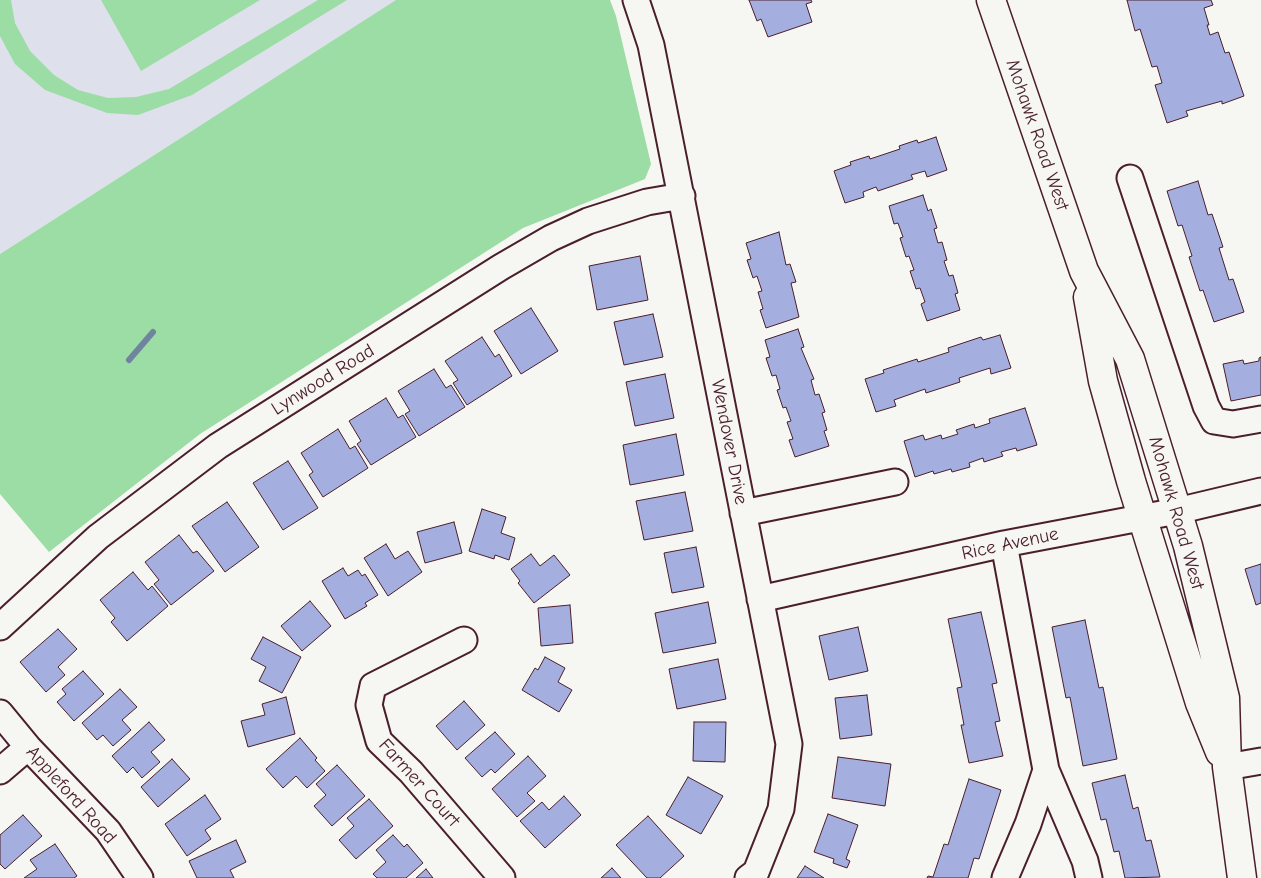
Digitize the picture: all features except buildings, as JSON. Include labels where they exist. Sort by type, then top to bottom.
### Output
[{"type":"main road","name":"Mohawk Road West","points":[[991,0],[1084,271],[1130,359],[1177,511],[1225,698],[1227,767],[1242,878]]},
{"type":"main road","name":"Mohawk Road West","points":[[1084,271],[1103,380],[1200,703],[1227,767]]},
{"type":"street","name":"Wendover Drive","points":[[636,0],[651,44],[790,744],[781,809],[756,872],[748,878]]},
{"type":"street","points":[[1130,178],[1206,406],[1214,421],[1234,424],[1261,419]]},
{"type":"street","name":"Lynwood Road","points":[[0,626],[98,537],[218,446],[502,267],[552,238],[588,221],[647,202],[682,196]]},
{"type":"street","points":[[743,513],[895,482]]},
{"type":"street","name":"Rice Avenue","points":[[760,599],[1004,544],[1177,511],[1261,491]]},
{"type":"street","points":[[1004,544],[1046,770],[1085,861],[1088,878]]},
{"type":"street","name":"Farmer Court","points":[[464,640],[373,686],[368,705],[379,741],[411,772],[502,878]]},
{"type":"street","name":"Appleford Road","points":[[0,713],[28,747],[108,831],[140,878]]},
{"type":"street","points":[[0,771],[28,747]]},
{"type":"street","points":[[1227,767],[1261,761]]},
{"type":"street","points":[[1005,878],[1028,824],[1046,770]]},
{"type":"shaded area","points":[[0,0],[397,0],[0,254]]},
{"type":"green space","points":[[0,0],[11,0],[15,23],[30,51],[54,75],[78,90],[108,98],[136,97],[169,89],[318,0],[347,0],[192,95],[138,115],[107,113],[45,90],[15,64],[0,36]]},
{"type":"green space","points":[[101,0],[260,0],[141,71]]},
{"type":"green space","points":[[396,0],[610,0],[616,16],[651,164],[645,179],[523,228],[200,434],[49,552],[0,494],[0,254]]},
{"type":"waterway","points":[[129,360],[153,332]]}]
